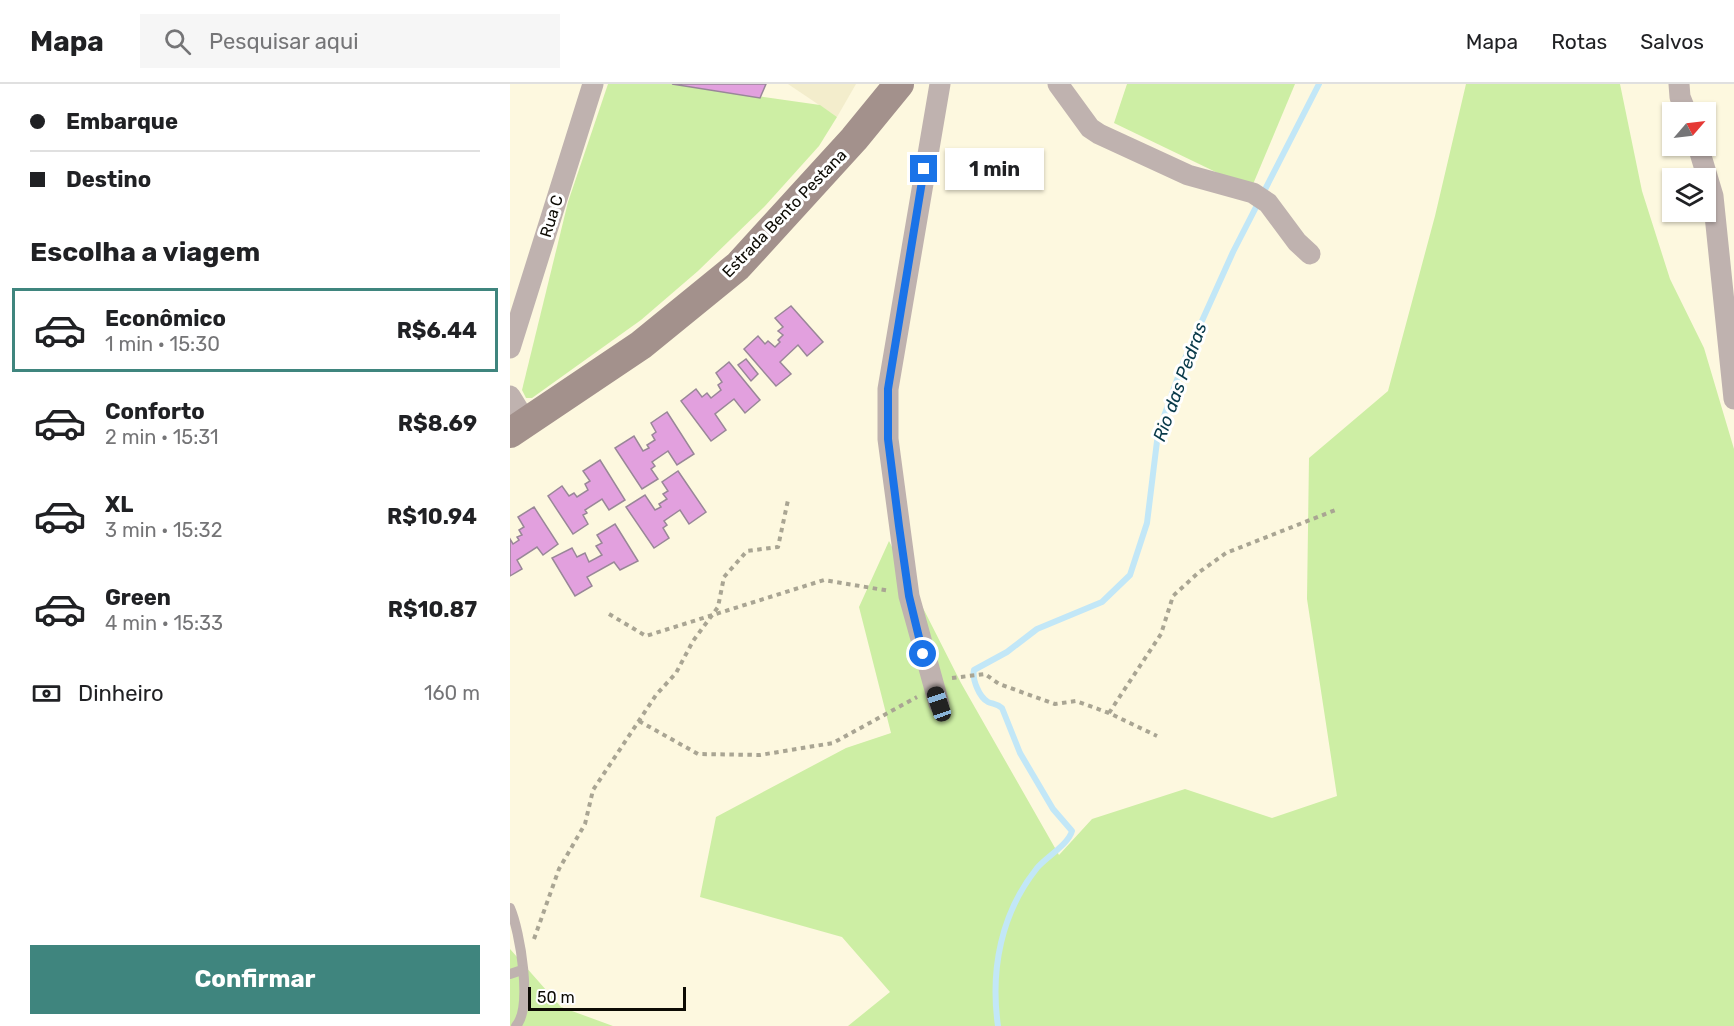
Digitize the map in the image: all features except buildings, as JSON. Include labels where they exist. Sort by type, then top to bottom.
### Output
[{"type":"main road","name":"Estrada Bento Pestana","points":[[518,428],[641,345],[738,266],[854,139],[899,84]]},
{"type":"street","name":"Rua C","points":[[510,348],[593,84]]},
{"type":"street","points":[[937,696],[909,596],[888,439],[888,389],[940,84]]},
{"type":"street","points":[[1058,84],[1090,128],[1188,175],[1260,198],[1310,254]]},
{"type":"street","points":[[1679,84],[1682,102]]},
{"type":"street","points":[[1701,156],[1713,196],[1734,399]]},
{"type":"street","points":[[510,396],[518,428]]},
{"type":"lane","points":[[510,908],[526,1003],[523,1019],[516,1026]]},
{"type":"lane","points":[[510,974],[522,970]]},
{"type":"path","points":[[522,970],[560,869],[585,824],[593,790],[656,695],[676,673],[693,641],[718,607],[724,577],[747,551],[778,547],[788,500]]},
{"type":"path","points":[[1109,712],[1161,634],[1173,596],[1198,573],[1226,553],[1338,509]]},
{"type":"path","points":[[609,614],[646,636],[824,580],[868,586],[909,596]]},
{"type":"path","points":[[639,721],[698,754],[760,755],[833,743],[937,696],[940,682],[957,676],[985,674],[999,684],[1055,704],[1076,701],[1109,712],[1158,736]]},
{"type":"shaded area","points":[[788,84],[856,84],[837,117]]},
{"type":"green space","points":[[608,84],[672,84],[820,105],[837,117],[819,146],[765,206],[698,271],[641,320],[532,398],[526,398],[522,390],[568,202]]},
{"type":"green space","points":[[1127,84],[1295,84],[1251,189],[1114,123]]},
{"type":"green space","points":[[1466,84],[1620,84],[1642,191],[1670,279],[1704,348],[1734,449],[1734,1026],[848,1026],[890,992],[842,937],[700,897],[716,817],[846,748],[891,733],[859,607],[889,541],[961,683],[1059,855],[1092,819],[1185,789],[1272,818],[1337,796],[1307,599],[1309,458],[1388,391],[1435,216]]},
{"type":"green space","points":[[510,949],[561,1007],[613,1026],[510,1026]]},
{"type":"waterway","name":"Rio das Pedras","points":[[998,1026],[997,963],[1007,923],[1025,885],[1037,868],[1066,841],[1072,831],[1053,809],[1020,753],[1002,708],[985,700],[979,692],[974,670],[1007,652],[1037,629],[1102,602],[1130,575],[1147,523],[1158,433],[1183,363],[1233,252],[1319,84]]},
{"type":"route","points":[[923,654],[909,596],[886,419],[888,389],[924,169]]}]
